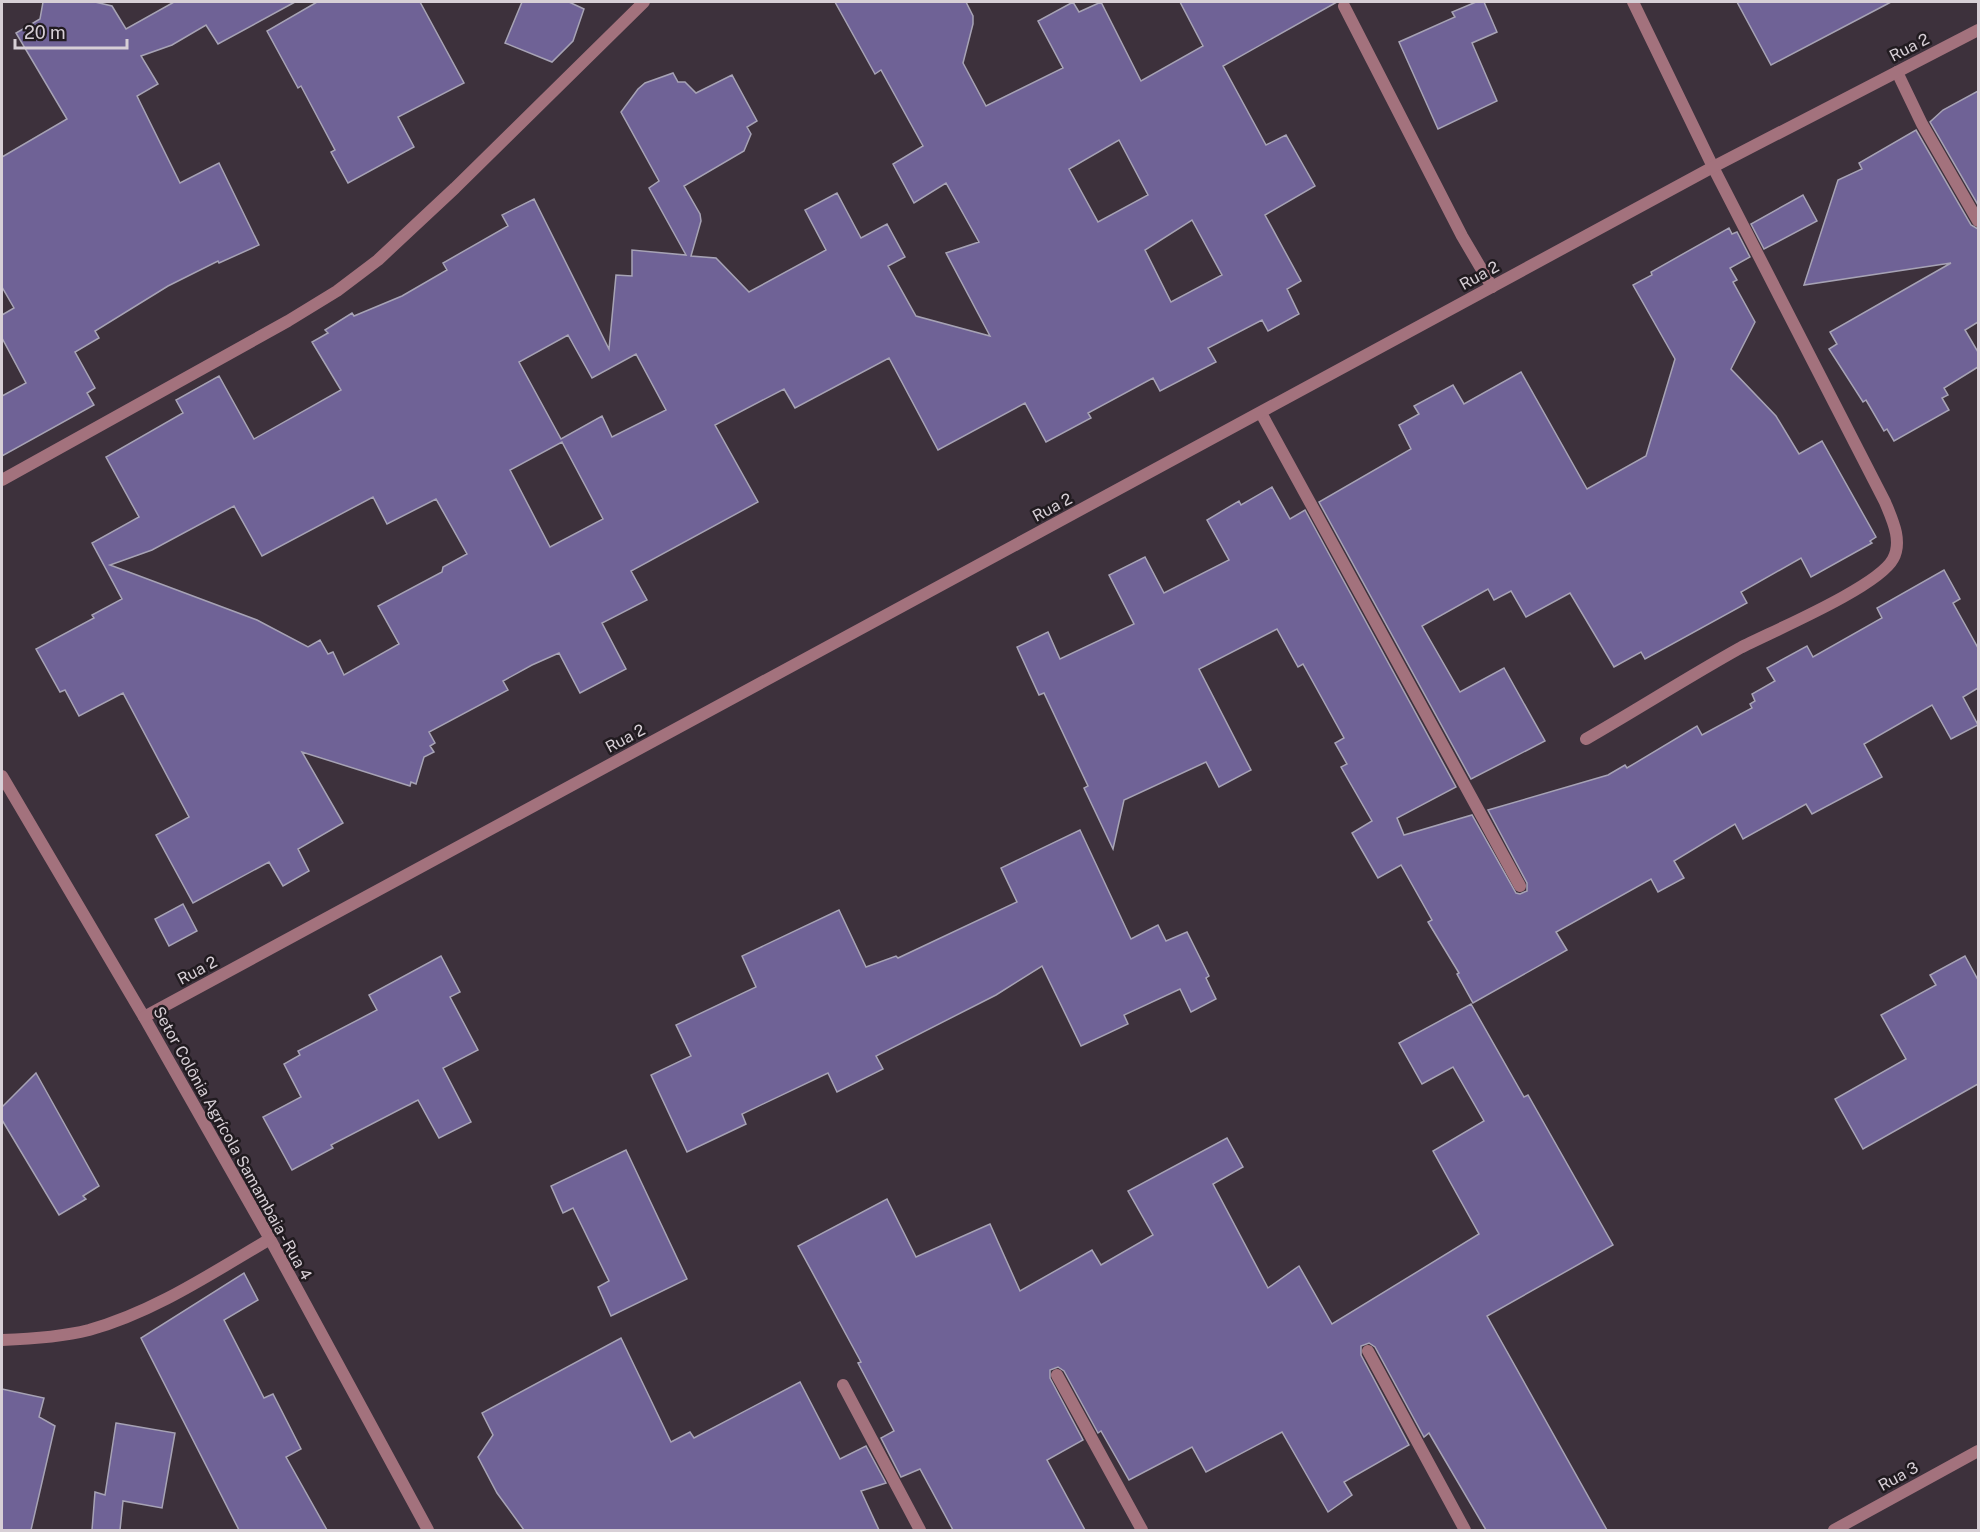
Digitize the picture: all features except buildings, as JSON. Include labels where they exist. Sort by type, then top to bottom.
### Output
[{"type":"street","points":[[2,480],[288,321],[337,291],[378,260],[455,188],[644,2]]},
{"type":"street","points":[[1586,739],[1740,648],[1865,584],[1890,565],[1896,551],[1895,527],[1885,502],[1713,166],[1633,2]]},
{"type":"street","points":[[1344,6],[1462,236],[1492,287]]},
{"type":"street","name":"Rua 2","points":[[144,1017],[1262,413],[1713,166],[1978,30]]},
{"type":"street","points":[[1897,72],[1922,124],[1978,221]]},
{"type":"street","points":[[1262,413],[1520,886]]},
{"type":"street","name":"Setor Colônia Agrícola Samambaia - Rua 4","points":[[2,776],[144,1017],[270,1239],[428,1530]]},
{"type":"street","points":[[2,1340],[65,1335],[89,1330],[120,1319],[170,1297],[270,1239]]},
{"type":"street","points":[[1368,1351],[1465,1530]]},
{"type":"street","points":[[1057,1375],[1142,1530]]},
{"type":"street","points":[[843,1384],[920,1530]]},
{"type":"street","name":"Rua 3","points":[[1834,1530],[1978,1451]]}]
